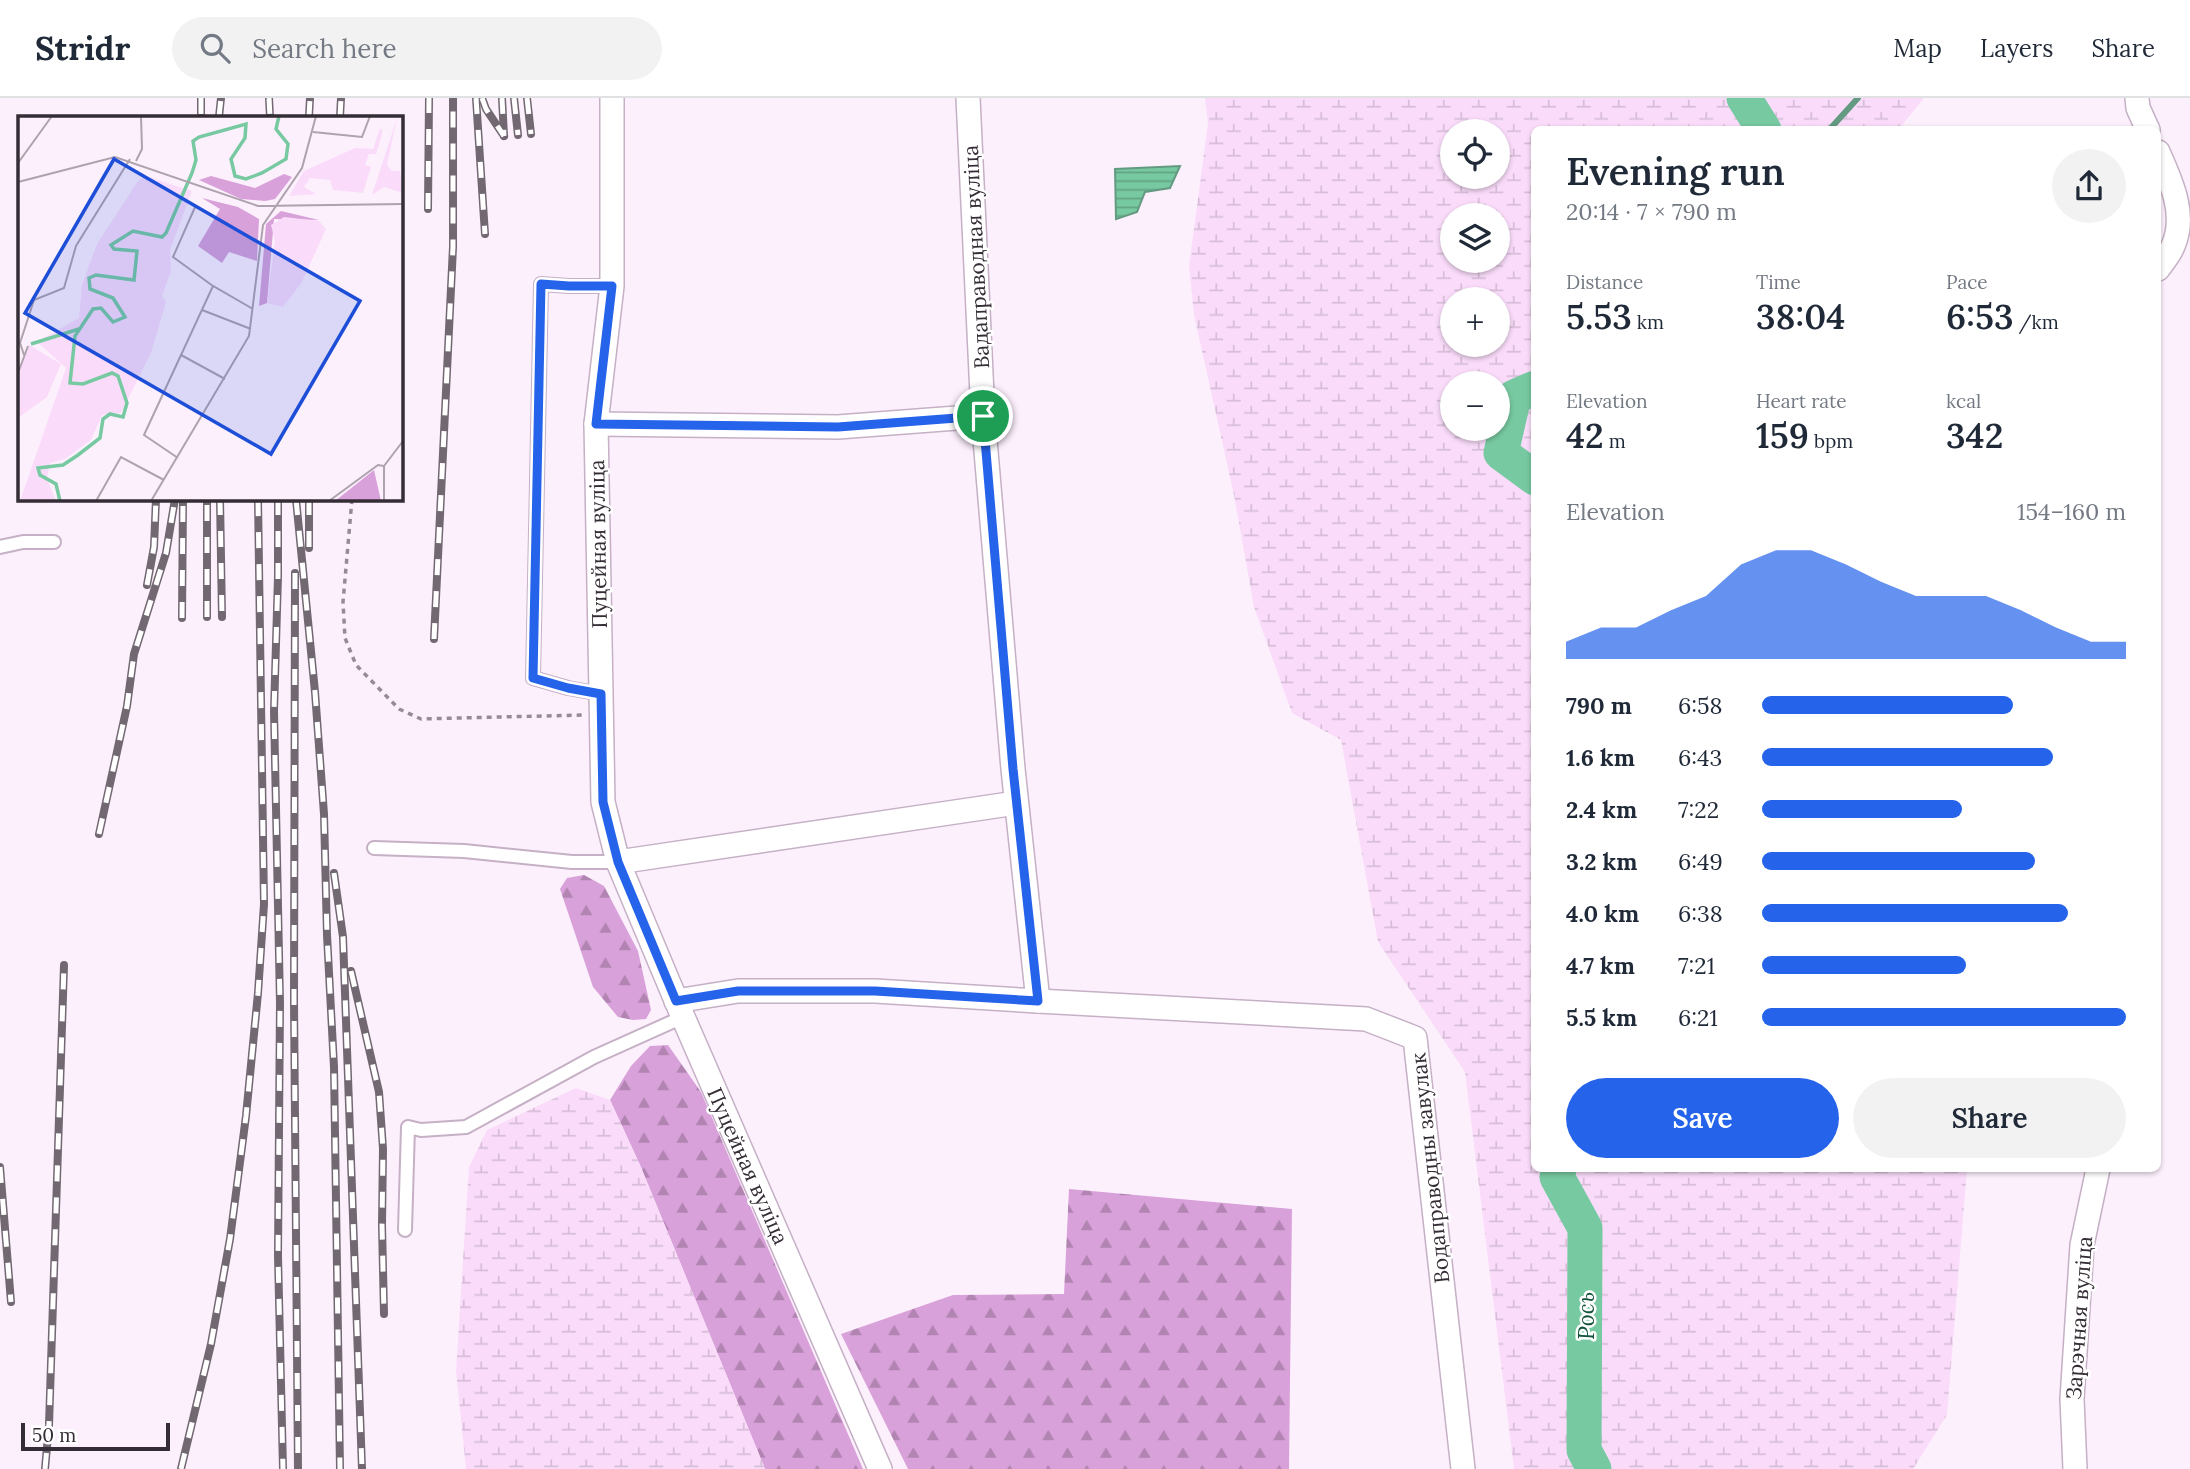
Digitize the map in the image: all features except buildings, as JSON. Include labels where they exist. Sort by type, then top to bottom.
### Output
[{"type":"street","name":"Пуцейная вуліца","points":[[612,98],[612,286],[596,424],[603,802],[618,862],[679,1009],[880,1469]]},
{"type":"street","name":"Вадаправодная вуліца","points":[[968,98],[983,416],[1017,803],[1038,1001]]},
{"type":"street","points":[[2137,103],[2146,126]]},
{"type":"street","points":[[2161,159],[2180,212],[2174,246],[2161,265]]},
{"type":"street","points":[[596,424],[838,427],[983,416]]},
{"type":"street","points":[[618,862],[1017,803]]},
{"type":"street","points":[[679,1009],[738,991],[875,991],[1038,1001]]},
{"type":"street","name":"Водаправодны завулак","points":[[1038,1001],[1366,1020],[1415,1038],[1463,1469]]},
{"type":"street","name":"Зарэчная вуліца","points":[[2075,1469],[2072,1399],[2082,1245],[2097,1172]]},
{"type":"lane","points":[[601,704],[568,688],[533,678],[541,284],[612,286]]},
{"type":"lane","points":[[0,547],[23,542],[54,542]]},
{"type":"lane","points":[[374,848],[464,851],[572,862],[618,862]]},
{"type":"lane","points":[[405,1230],[408,1127],[421,1130],[466,1127],[679,1009]]},
{"type":"path","points":[[352,500],[343,602],[345,638],[356,665],[400,709],[421,719],[601,704]]},
{"type":"green space","points":[[1205,98],[1924,98],[1901,126],[1531,126],[1531,1172],[1967,1172],[1947,1415],[1913,1469],[1514,1469],[1465,1072],[1378,942],[1341,740],[1292,713],[1254,607],[1234,495],[1194,315],[1189,266],[1208,123]]},
{"type":"green space","points":[[584,875],[604,886],[638,951],[651,1010],[646,1019],[618,1017],[593,987],[560,889],[567,878]]},
{"type":"green space","points":[[668,1045],[701,1092],[863,1469],[765,1469],[640,1165],[610,1100],[631,1066],[650,1046]]},
{"type":"green space","points":[[576,1088],[610,1100],[640,1165],[765,1469],[466,1469],[456,1371],[469,1167],[487,1130]]},
{"type":"green space","points":[[1069,1189],[1292,1209],[1289,1469],[908,1469],[841,1334],[953,1295],[1064,1294]]},
{"type":"shaded area","points":[[1180,166],[1170,188],[1145,192],[1137,212],[1116,219],[1115,169]]},
{"type":"waterway","name":"Рось","points":[[1744,98],[1762,126]]},
{"type":"waterway","points":[[1833,126],[1858,98]]},
{"type":"waterway","name":"Рось","points":[[1531,390],[1514,397],[1501,453],[1531,475]]},
{"type":"waterway","name":"Рось","points":[[1558,1172],[1557,1177],[1585,1228],[1584,1450],[1594,1469]]},
{"type":"railway","points":[[201,98],[201,116]]},
{"type":"railway","points":[[219,116],[221,98]]},
{"type":"railway","points":[[269,98],[270,116]]},
{"type":"railway","points":[[309,116],[310,98]]},
{"type":"railway","points":[[340,116],[341,98]]},
{"type":"railway","points":[[428,209],[429,98]]},
{"type":"railway","points":[[434,639],[453,247],[453,98]]},
{"type":"railway","points":[[476,98],[485,234]]},
{"type":"railway","points":[[482,98],[504,136]]},
{"type":"railway","points":[[502,98],[504,136]]},
{"type":"railway","points":[[514,98],[518,135]]},
{"type":"railway","points":[[527,98],[531,134]]},
{"type":"railway","points":[[147,585],[154,547],[156,500]]},
{"type":"railway","points":[[99,834],[127,706],[134,654],[166,553],[175,500]]},
{"type":"railway","points":[[182,618],[183,500]]},
{"type":"railway","points":[[207,500],[207,617]]},
{"type":"railway","points":[[220,500],[222,617]]},
{"type":"railway","points":[[181,1469],[211,1344],[230,1239],[258,993],[264,904],[258,500]]},
{"type":"railway","points":[[278,500],[274,711],[280,1003],[278,1256],[283,1469]]},
{"type":"railway","points":[[296,500],[324,814],[334,1067],[340,1469]]},
{"type":"railway","points":[[309,500],[309,548]]},
{"type":"railway","points":[[295,573],[294,1000],[298,1469]]},
{"type":"railway","points":[[334,873],[343,937],[362,1469]]},
{"type":"railway","points":[[45,1469],[49,1425],[64,965]]},
{"type":"railway","points":[[351,971],[379,1092],[383,1149],[384,1314]]},
{"type":"railway","points":[[0,1167],[11,1302]]},
{"type":"route","points":[[541,284],[612,286],[596,424],[838,427],[983,416],[1013,769],[1038,1001],[875,991],[738,991],[676,1001],[618,862],[603,802],[601,694],[533,678],[541,284]]}]
